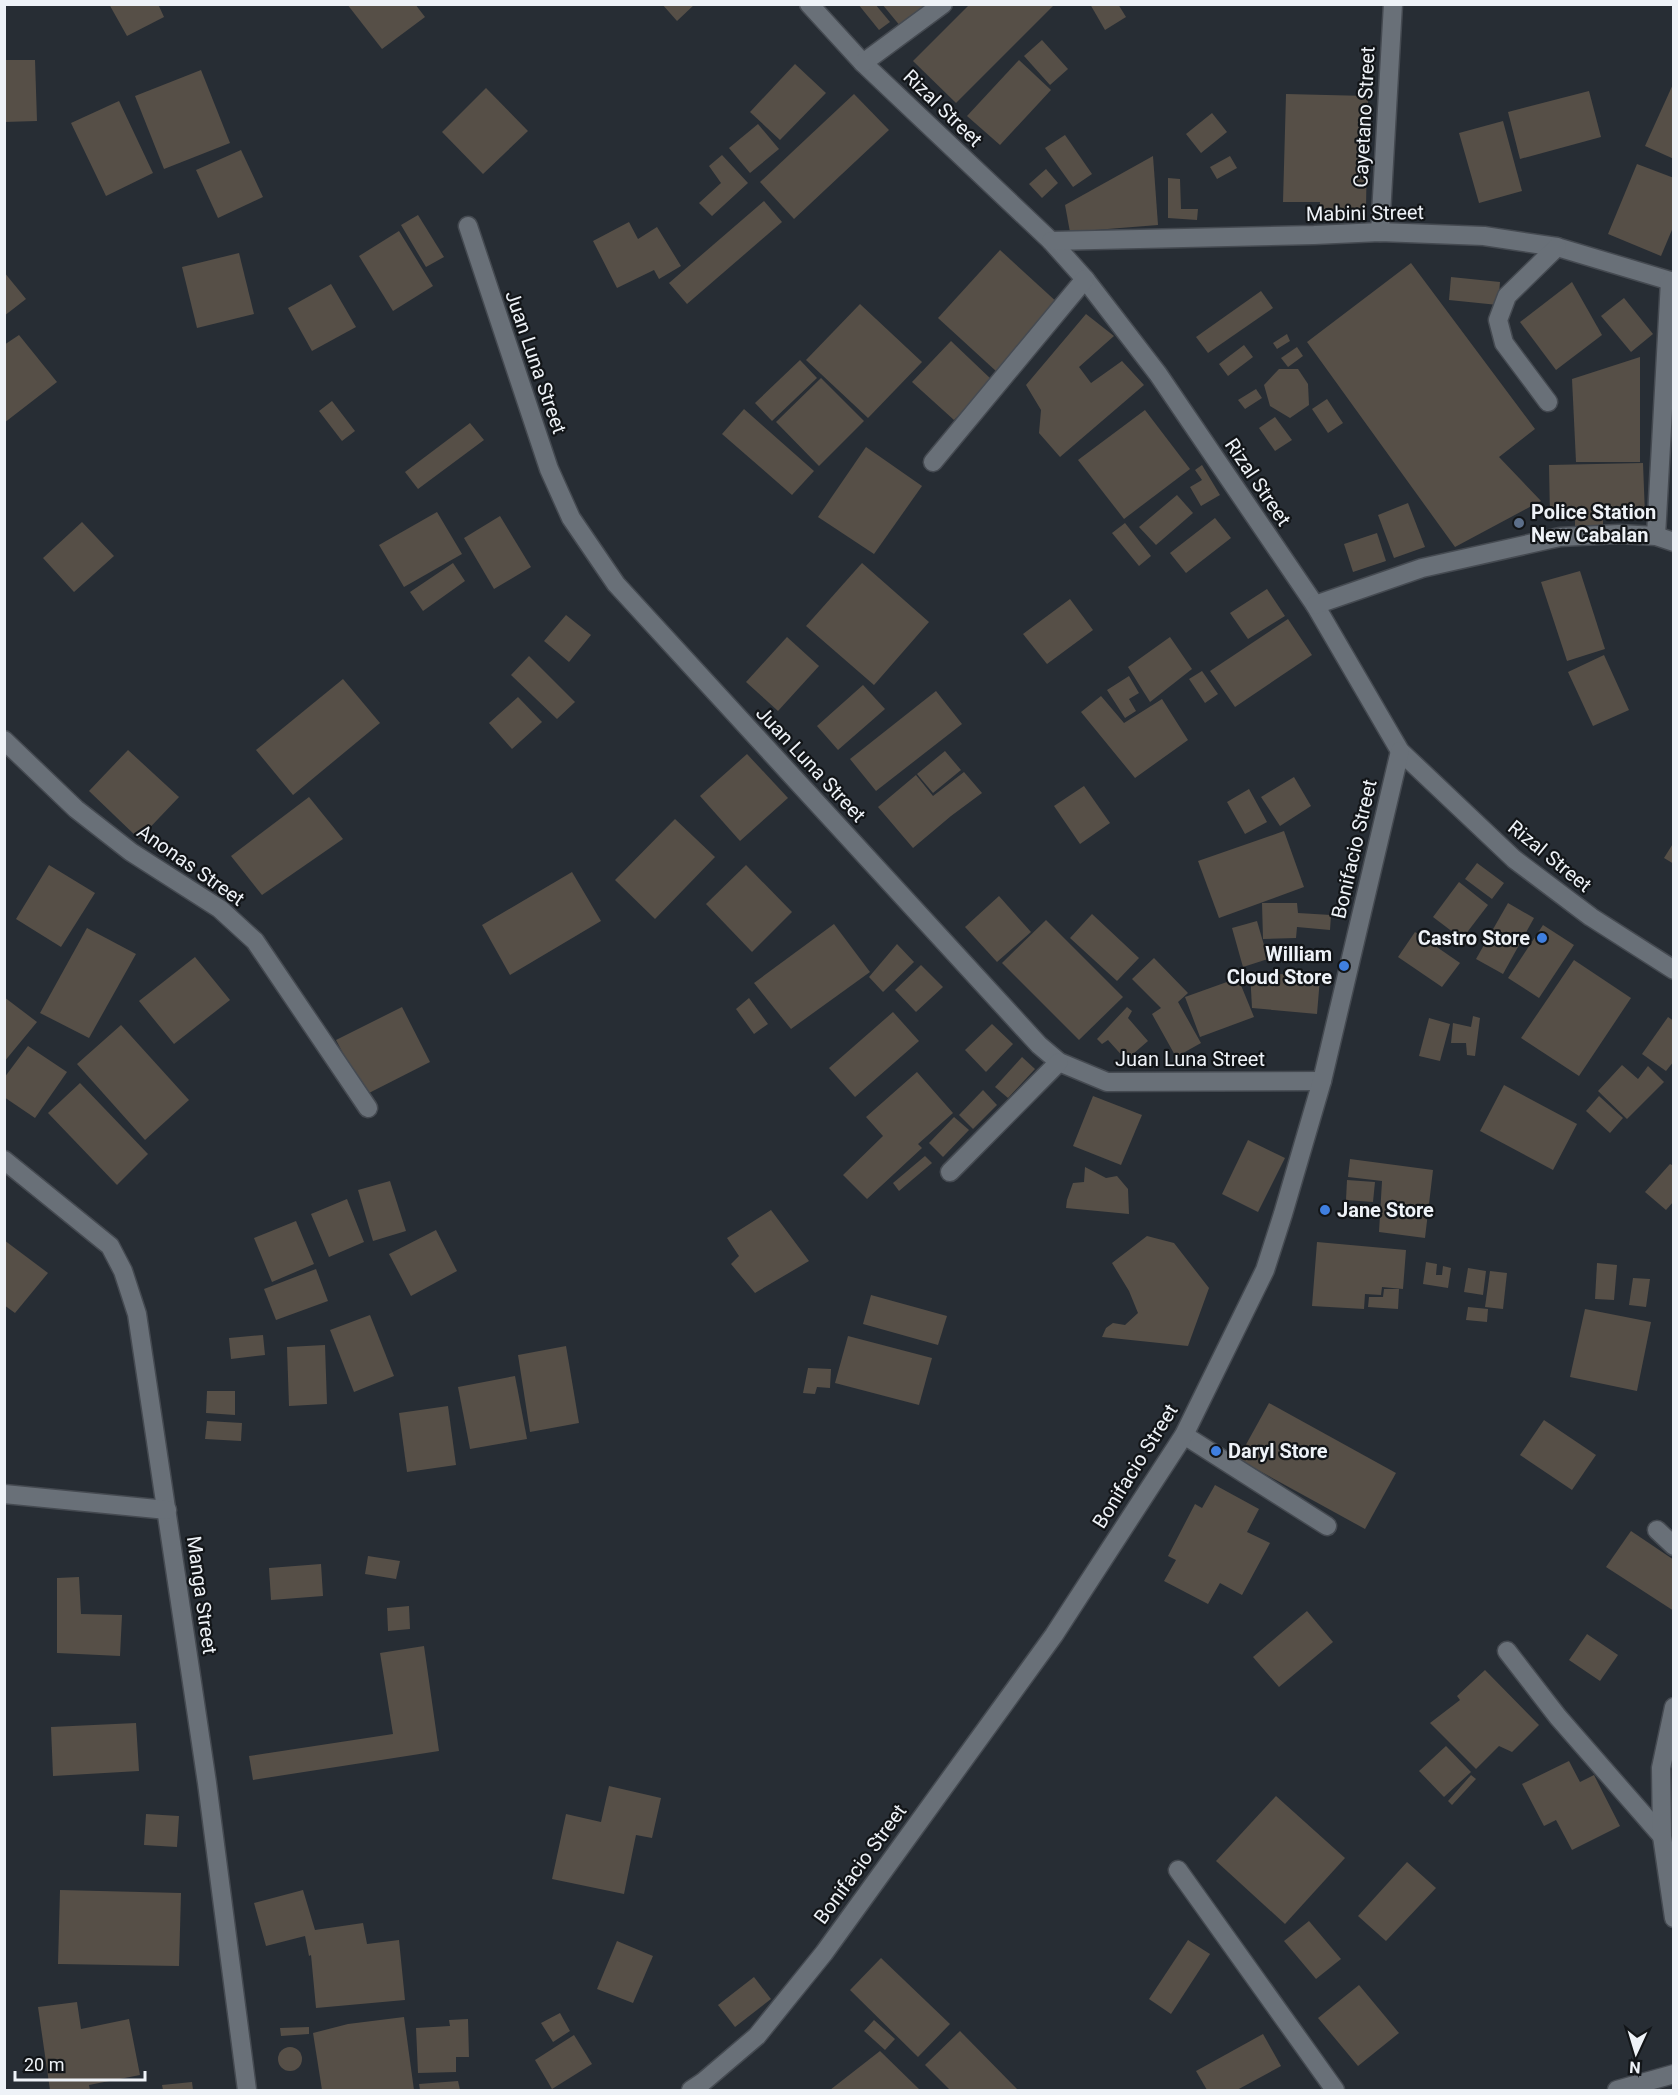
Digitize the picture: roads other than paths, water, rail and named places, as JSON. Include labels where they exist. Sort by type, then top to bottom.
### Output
[{"type":"street","name":"Rizal Street","points":[[809,4],[863,63],[1052,241],[1085,279],[1158,374],[1315,605],[1400,751],[1514,859],[1591,917],[1674,970]]},
{"type":"street","points":[[863,63],[944,4]]},
{"type":"street","name":"Cayetano Street","points":[[1380,232],[1393,4]]},
{"type":"street","name":"Juan Luna Street","points":[[468,226],[549,469],[571,518],[616,584],[1039,1045],[1059,1062],[1107,1082],[1322,1081]]},
{"type":"street","name":"Mabini Street","points":[[1052,241],[1380,232],[1484,236],[1557,247],[1672,281]]},
{"type":"street","points":[[1548,402],[1504,343],[1498,320],[1507,296],[1557,247]]},
{"type":"street","points":[[933,462],[1085,279]]},
{"type":"street","points":[[1656,536],[1672,281]]},
{"type":"street","points":[[1315,605],[1422,568],[1560,537],[1619,534],[1656,536],[1674,542]]},
{"type":"street","name":"Anonas Street","points":[[4,740],[76,809],[131,852],[220,909],[255,941],[368,1108]]},
{"type":"street","name":"Bonifacio Street","points":[[691,2091],[757,2036],[824,1953],[1054,1635],[1184,1435],[1265,1270],[1322,1081],[1400,751]]},
{"type":"street","points":[[950,1172],[1059,1062]]},
{"type":"street","name":"Manga Street","points":[[6,1165],[110,1246],[123,1271],[137,1314],[207,1784],[247,2091]]},
{"type":"street","points":[[1184,1435],[1327,1526]]},
{"type":"street","points":[[4,1494],[167,1510]]},
{"type":"street","points":[[1657,1530],[1674,1546]]},
{"type":"street","points":[[1507,1651],[1558,1717],[1662,1836]]},
{"type":"street","points":[[1674,1707],[1661,1768],[1662,1836],[1674,1918]]},
{"type":"street","points":[[1179,1870],[1335,2091]]},
{"type":"street","points":[[1617,2091],[1674,2074]]},
{"type":"place","name":"Police Station New Cabalan","points":[[1519,523]]},
{"type":"place","name":"Castro Store","points":[[1542,938]]},
{"type":"place","name":"William Cloud Store","points":[[1344,966]]},
{"type":"place","name":"Jane Store","points":[[1325,1210]]},
{"type":"place","name":"Daryl Store","points":[[1216,1451]]}]
